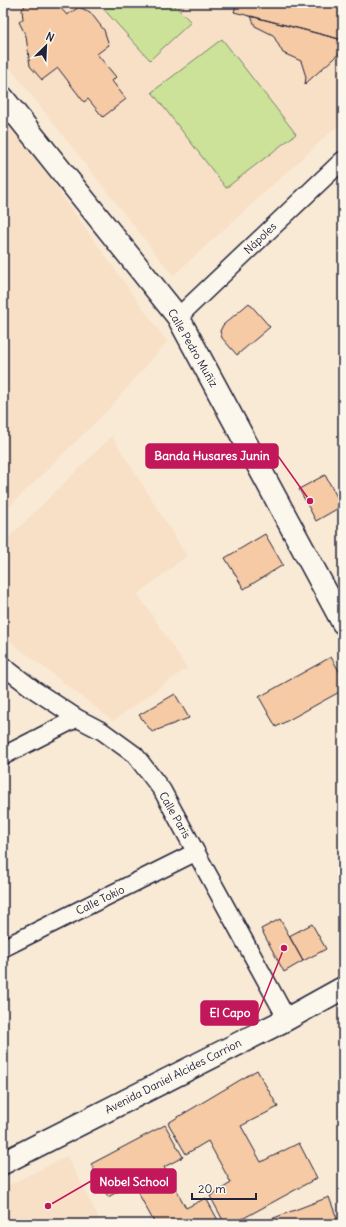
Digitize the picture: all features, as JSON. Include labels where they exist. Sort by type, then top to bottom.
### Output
[{"type":"street","name":"Calle Pedro Muñiz","points":[[3,98],[178,317],[340,610]]},
{"type":"street","name":"Nápoles","points":[[178,317],[343,160]]},
{"type":"street","name":"Calle Paris","points":[[3,666],[33,689],[77,718],[102,731],[135,755],[162,790],[287,1019]]},
{"type":"street","points":[[3,756],[77,718]]},
{"type":"street","name":"Calle Tokio","points":[[3,948],[196,852]]},
{"type":"street","name":"Avenida Daniel Alcides Carrion","points":[[3,1163],[287,1019],[343,988]]},
{"type":"shaded area","points":[[3,3],[343,3],[343,121],[173,276],[3,59]]},
{"type":"shaded area","points":[[3,113],[167,342],[108,410],[3,513]]},
{"type":"shaded area","points":[[112,436],[187,556],[138,594],[187,668],[113,721],[3,636],[3,543]]},
{"type":"shaded area","points":[[67,1156],[102,1224],[3,1224],[3,1188]]},
{"type":"green space","points":[[98,3],[172,3],[191,22],[150,60]]},
{"type":"green space","points":[[222,39],[296,134],[226,188],[152,92]]},
{"type":"building","points":[[27,3],[56,3],[67,15],[79,7],[90,12],[104,30],[109,45],[97,54],[116,77],[112,81],[126,99],[103,117],[88,99],[84,102],[58,68],[42,80],[30,66],[26,36],[19,22],[23,19],[22,10]]},
{"type":"building","points":[[237,3],[343,3],[343,40],[234,12]]},
{"type":"building","points":[[251,16],[343,40],[343,50],[305,84],[306,77],[301,61],[283,53],[273,35],[255,26]]},
{"type":"building","points":[[249,303],[270,327],[237,355],[222,338],[220,331],[223,325]]},
{"type":"building","points":[[325,475],[342,506],[316,521],[299,489]]},
{"type":"building","points":[[265,534],[283,565],[244,589],[225,558]]},
{"type":"building","points":[[331,657],[343,678],[343,690],[276,727],[259,697]]},
{"type":"building","points":[[175,694],[189,718],[152,732],[139,715]]},
{"type":"building","points":[[280,919],[303,961],[284,972],[261,929]]},
{"type":"building","points":[[312,924],[326,949],[303,961],[289,936]]},
{"type":"building","points":[[257,1070],[278,1107],[241,1126],[261,1162],[299,1143],[317,1178],[233,1224],[225,1224],[210,1196],[231,1183],[208,1141],[186,1154],[168,1123]]},
{"type":"building","points":[[165,1125],[183,1157],[164,1167],[186,1208],[206,1198],[220,1224],[155,1224],[133,1183],[108,1197],[91,1164]]},
{"type":"building","points":[[329,1197],[339,1224],[258,1224]]},
{"type":"place","name":"Banda Husares Junin","points":[[310,501]]},
{"type":"place","name":"El Capo","points":[[284,948]]},
{"type":"place","name":"Nobel School","points":[[48,1206]]}]
